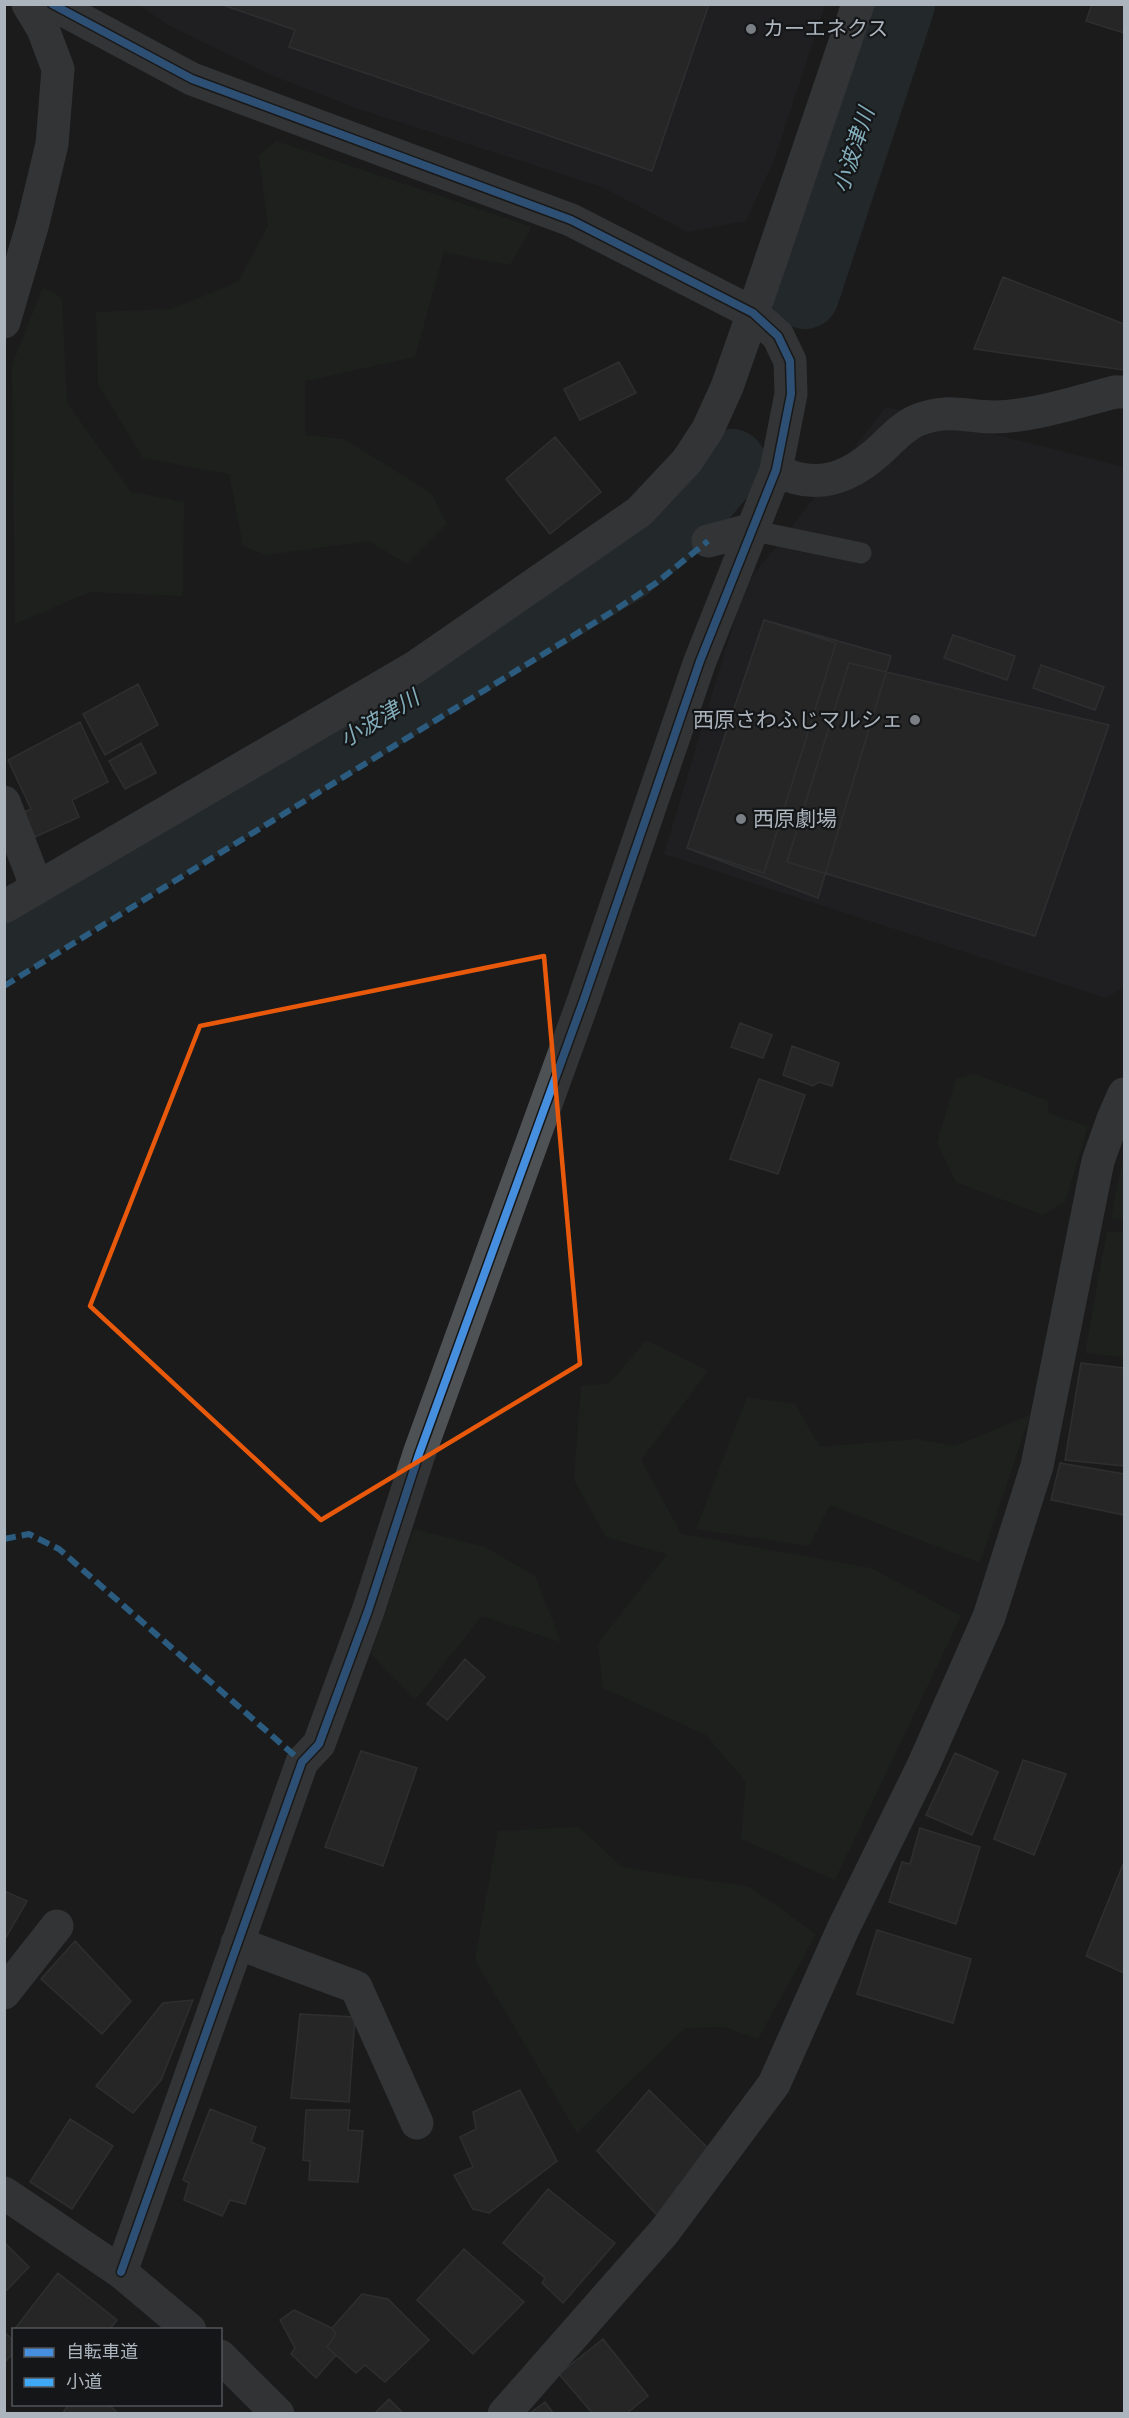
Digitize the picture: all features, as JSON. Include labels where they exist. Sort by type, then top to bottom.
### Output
[{"type":"main road","points":[[4,2193],[121,2272],[188,2328]]},
{"type":"main road","points":[[222,2358],[278,2414]]},
{"type":"street","points":[[4,322],[33,223],[52,144],[58,69],[43,29],[28,4]]},
{"type":"street","points":[[52,4],[192,79],[571,220],[753,314],[778,336],[790,362],[791,394],[776,470],[750,530],[700,661],[584,999],[423,1443],[368,1611],[319,1744],[302,1762],[121,2272]]},
{"type":"street","points":[[4,907],[415,667],[639,512],[687,461],[708,429],[727,387],[858,4]]},
{"type":"street","points":[[776,470],[788,477],[812,483],[855,470],[915,421],[939,413],[995,417],[1030,413],[1120,392]]},
{"type":"street","points":[[708,541],[750,530]]},
{"type":"street","points":[[4,802],[37,888]]},
{"type":"street","points":[[504,2414],[664,2232],[774,2084],[843,1929],[923,1766],[989,1617],[1037,1466],[1098,1161],[1125,1094]]},
{"type":"street","points":[[4,1993],[57,1926]]},
{"type":"street","points":[[237,1943],[356,1987],[417,2123]]},
{"type":"lane","points":[[750,530],[861,553]]},
{"type":"highlighted area","points":[[544,956],[580,1364],[321,1520],[90,1306],[200,1026]]},
{"type":"shaded area","points":[[139,5],[825,5],[774,160],[746,221],[688,232],[602,187],[356,108],[271,75],[168,25]]},
{"type":"shaded area","points":[[276,141],[532,227],[510,265],[444,252],[415,357],[305,381],[305,435],[344,439],[431,493],[447,524],[407,564],[369,541],[267,555],[243,546],[229,474],[143,458],[98,384],[96,312],[171,309],[238,282],[268,226],[259,155]]},
{"type":"shaded area","points":[[43,287],[62,298],[67,403],[131,492],[184,502],[183,596],[90,592],[15,624],[12,365]]},
{"type":"shaded area","name":"西原さわふじマルシェ","points":[[886,407],[1124,467],[1124,987],[1106,998],[664,854],[745,586]]},
{"type":"shaded area","points":[[974,1074],[1047,1100],[1049,1114],[1088,1126],[1065,1202],[1043,1215],[956,1182],[937,1143],[956,1079]]},
{"type":"shaded area","points":[[1124,1153],[1124,1220],[1111,1218]]},
{"type":"shaded area","points":[[1107,1231],[1124,1233],[1124,1357],[1085,1353]]},
{"type":"shaded area","points":[[646,1340],[708,1371],[641,1460],[681,1534],[871,1568],[961,1616],[835,1880],[741,1839],[746,1782],[706,1735],[603,1688],[598,1644],[667,1554],[606,1537],[574,1480],[581,1386],[610,1383]]},
{"type":"shaded area","points":[[747,1397],[795,1404],[820,1447],[916,1439],[955,1446],[1030,1415],[980,1563],[830,1505],[809,1546],[696,1529]]},
{"type":"shaded area","points":[[414,1529],[485,1547],[535,1576],[561,1642],[482,1616],[415,1700],[371,1654]]},
{"type":"shaded area","points":[[579,1827],[622,1867],[750,1887],[816,1934],[758,2039],[724,2027],[685,2028],[577,2133],[475,1960],[498,1831]]},
{"type":"building","points":[[220,4],[709,4],[652,171],[289,47],[295,30]]},
{"type":"building","points":[[1092,4],[1124,4],[1124,33],[1086,21]]},
{"type":"building","points":[[1003,277],[1124,324],[1124,370],[974,349]]},
{"type":"building","points":[[619,362],[636,393],[580,420],[564,389]]},
{"type":"building","points":[[555,437],[601,492],[550,534],[506,479]]},
{"type":"building","points":[[764,620],[836,643],[764,873],[687,848]]},
{"type":"building","points":[[764,620],[891,656],[818,898],[687,848]]},
{"type":"building","points":[[953,635],[1015,656],[1007,680],[944,658]]},
{"type":"building","points":[[849,663],[1109,725],[1035,936],[787,862]]},
{"type":"building","points":[[1041,665],[1104,687],[1095,710],[1033,688]]},
{"type":"building","points":[[138,684],[158,725],[105,755],[83,714]]},
{"type":"building","points":[[80,722],[108,782],[72,800],[79,817],[35,837],[24,812],[31,809],[8,760]]},
{"type":"building","points":[[141,743],[156,773],[125,789],[109,761]]},
{"type":"building","points":[[740,1023],[772,1035],[763,1058],[731,1047]]},
{"type":"building","points":[[792,1046],[839,1063],[832,1086],[819,1082],[813,1086],[783,1075]]},
{"type":"building","points":[[759,1079],[805,1095],[778,1174],[730,1159]]},
{"type":"building","points":[[1081,1363],[1124,1368],[1124,1466],[1065,1460]]},
{"type":"building","points":[[1060,1463],[1124,1474],[1124,1515],[1051,1500]]},
{"type":"building","points":[[465,1659],[485,1677],[447,1720],[427,1704]]},
{"type":"building","points":[[361,1751],[417,1768],[383,1866],[325,1847]]},
{"type":"building","points":[[955,1753],[998,1772],[972,1835],[926,1815]]},
{"type":"building","points":[[1023,1760],[1066,1774],[1034,1855],[994,1839]]},
{"type":"building","points":[[920,1828],[980,1847],[956,1924],[889,1902],[902,1862],[910,1864]]},
{"type":"building","points":[[1124,1862],[1124,1973],[1086,1956]]},
{"type":"building","points":[[4,1891],[27,1901],[4,1941]]},
{"type":"building","points":[[877,1930],[971,1959],[953,2023],[857,1994]]},
{"type":"building","points":[[75,1941],[131,2001],[102,2034],[41,1979]]},
{"type":"building","points":[[193,2000],[161,2080],[133,2113],[96,2086],[163,2003]]},
{"type":"building","points":[[300,2014],[355,2017],[349,2102],[291,2098]]},
{"type":"building","points":[[520,2090],[557,2161],[489,2213],[473,2209],[454,2175],[473,2167],[460,2137],[476,2129],[473,2112]]},
{"type":"building","points":[[649,2090],[710,2150],[657,2215],[597,2151]]},
{"type":"building","points":[[210,2109],[256,2127],[251,2142],[265,2148],[245,2204],[230,2200],[222,2216],[184,2200],[189,2183],[183,2180]]},
{"type":"building","points":[[306,2110],[350,2110],[348,2130],[363,2131],[358,2182],[309,2180],[310,2161],[303,2160]]},
{"type":"building","points":[[70,2119],[113,2146],[72,2209],[30,2182]]},
{"type":"building","points":[[548,2189],[615,2243],[563,2303],[542,2283],[545,2278],[503,2243]]},
{"type":"building","points":[[4,2242],[29,2267],[4,2293]]},
{"type":"building","points":[[464,2249],[524,2302],[473,2354],[417,2300]]},
{"type":"building","points":[[58,2273],[117,2320],[111,2328],[16,2328]]},
{"type":"building","points":[[362,2294],[388,2299],[429,2340],[385,2382],[365,2365],[356,2373],[327,2347],[336,2334],[332,2328]]},
{"type":"building","points":[[294,2310],[332,2328],[336,2334],[327,2347],[336,2355],[316,2378],[291,2354],[295,2348],[280,2320]]},
{"type":"building","points":[[4,2332],[12,2339],[12,2354],[4,2363]]},
{"type":"building","points":[[603,2339],[648,2396],[626,2414],[593,2414],[559,2374]]},
{"type":"building","points":[[389,2399],[404,2414],[374,2414]]},
{"type":"building","points":[[545,2402],[554,2414],[529,2414]]},
{"type":"building","points":[[68,2406],[110,2406],[119,2414],[62,2414]]},
{"type":"waterway","name":"小波津川","points":[[805,295],[901,4]]},
{"type":"waterway","name":"小波津川","points":[[4,945],[626,568],[685,518],[732,463]]},
{"type":"marked path","points":[[4,986],[615,610],[656,583],[708,541]]},
{"type":"marked path","points":[[4,1539],[29,1534],[59,1549],[302,1762]]},
{"type":"cycle path","points":[[52,4],[192,79],[571,220],[753,313],[778,336],[790,361],[791,394],[776,470],[700,661],[584,999],[419,1454],[368,1611],[319,1744],[302,1762],[121,2272]]},
{"type":"place","name":"カーエネクス","points":[[751,29]]},
{"type":"place","name":"西原さわふじマルシェ","points":[[915,720]]},
{"type":"place","name":"西原劇場","points":[[741,819]]}]
